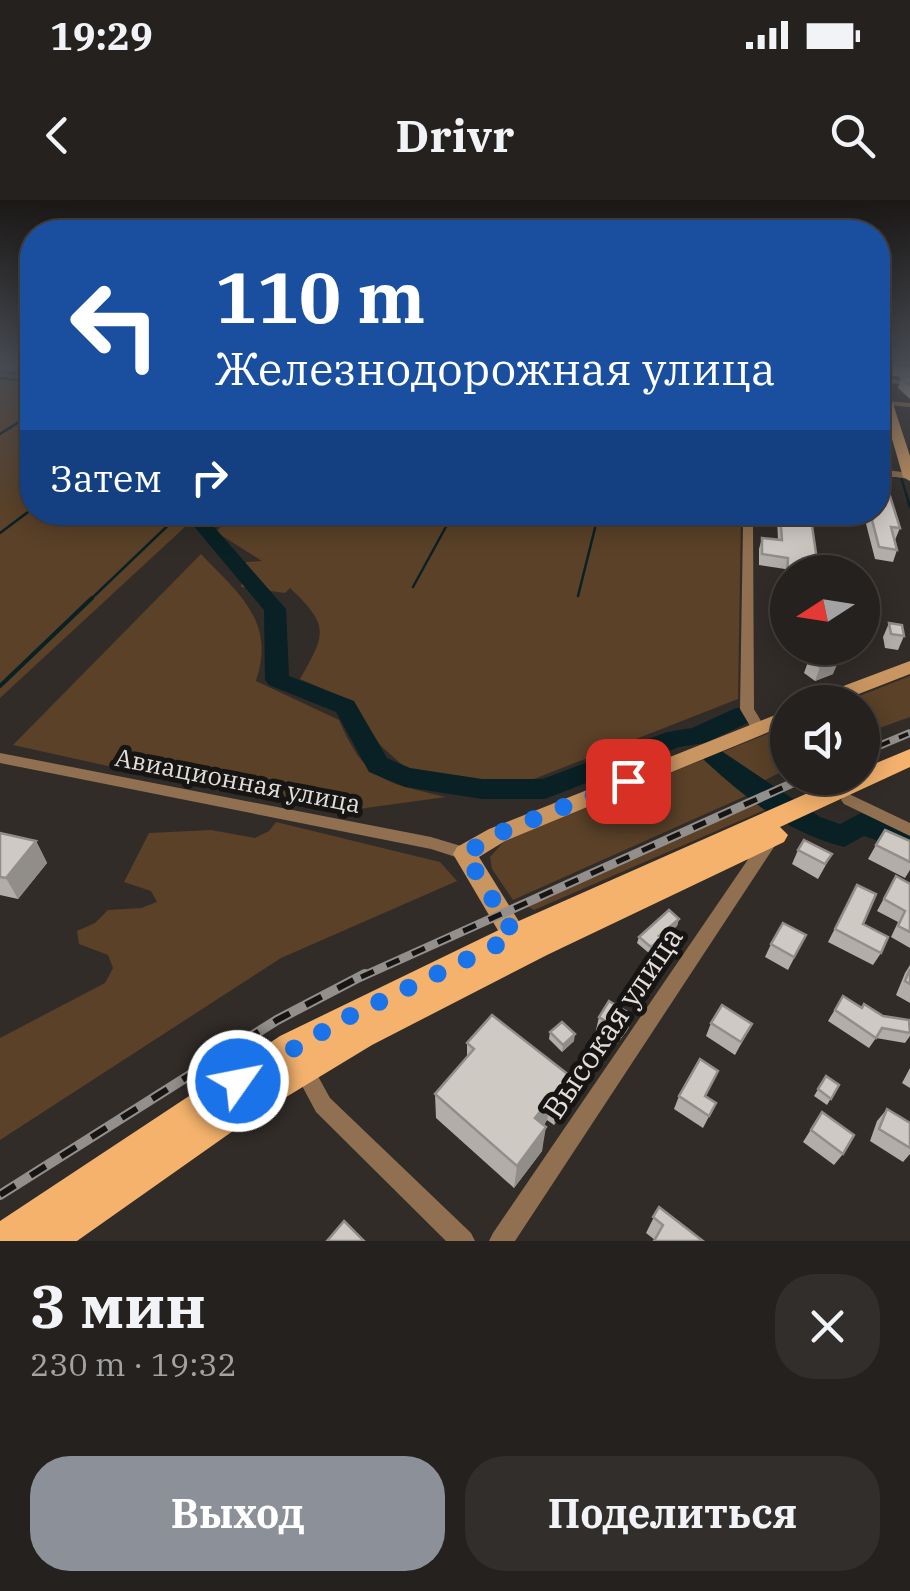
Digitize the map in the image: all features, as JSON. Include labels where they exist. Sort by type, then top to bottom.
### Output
[{"type":"main road","points":[[46,1241],[199,1132],[302,1068],[414,1006],[789,822],[910,757]]},
{"type":"main road","points":[[4,1241],[292,1047],[515,936],[910,772]]},
{"type":"street","points":[[891,413],[910,476]]},
{"type":"street","points":[[748,525],[747,709],[758,728]]},
{"type":"street","points":[[864,685],[910,667]]},
{"type":"street","points":[[515,936],[465,854],[497,834],[770,723]]},
{"type":"street","name":"Авиационная улица","points":[[4,762],[432,843],[465,854]]},
{"type":"street","points":[[849,800],[910,830]]},
{"type":"street","name":"Высокая улица","points":[[501,1241],[789,822]]},
{"type":"street","points":[[302,1068],[323,1105],[463,1241]]},
{"type":"shaded area","points":[[0,413],[20,413],[20,525],[187,525],[0,698]]},
{"type":"shaded area","points":[[223,525],[741,525],[738,699],[534,779],[483,784],[411,773],[380,745],[352,701],[300,679],[319,640],[318,621],[290,588],[285,593],[241,587],[246,562],[262,561],[216,532]]},
{"type":"shaded area","points":[[201,554],[240,596],[257,625],[261,660],[256,681],[339,720],[358,756],[379,776],[446,797],[351,810],[221,791],[13,745]]},
{"type":"shaded area","points":[[910,676],[910,717],[880,728],[880,688]]},
{"type":"shaded area","points":[[770,733],[770,778],[757,784],[743,777],[733,778],[759,790],[513,900],[492,869],[490,857],[506,839]]},
{"type":"shaded area","points":[[767,798],[776,805],[534,910],[524,904]]},
{"type":"shaded area","points":[[276,822],[440,862],[457,881],[281,958],[0,1140],[0,1038],[105,983],[113,968],[108,955],[79,944],[77,931],[95,923],[108,910],[141,908],[157,902],[151,891],[124,882],[149,833],[211,830],[255,838]]},
{"type":"building","points":[[890,496],[900,528],[891,527],[897,550],[879,547],[873,525],[890,525]]},
{"type":"building","points":[[781,525],[812,525],[816,555],[762,554],[762,538],[782,540]]},
{"type":"building","points":[[889,623],[902,625],[904,636],[891,634]]},
{"type":"building","points":[[885,830],[910,841],[910,862],[876,845]]},
{"type":"building","points":[[0,833],[36,841],[6,878],[0,877]]},
{"type":"building","points":[[804,840],[832,854],[825,864],[798,850]]},
{"type":"building","points":[[896,876],[910,884],[910,932],[898,926],[905,911],[884,899]]},
{"type":"building","points":[[857,885],[876,894],[863,924],[888,937],[881,953],[835,929]]},
{"type":"building","points":[[669,910],[679,919],[651,947],[639,937]]},
{"type":"building","points":[[783,923],[806,935],[794,957],[771,944]]},
{"type":"building","points":[[843,996],[883,1016],[909,1020],[910,1033],[882,1028],[876,1038],[835,1010]]},
{"type":"building","points":[[609,1001],[632,1015],[621,1031],[599,1017]]},
{"type":"building","points":[[722,1005],[752,1024],[741,1042],[711,1023]]},
{"type":"building","points":[[492,1015],[574,1079],[558,1101],[552,1096],[535,1118],[546,1127],[517,1166],[435,1094],[474,1049],[467,1043]]},
{"type":"building","points":[[562,1022],[575,1034],[563,1045],[550,1032]]},
{"type":"building","points":[[700,1059],[718,1071],[705,1096],[716,1103],[709,1116],[679,1096]]},
{"type":"building","points":[[826,1076],[839,1085],[831,1099],[818,1089]]},
{"type":"building","points":[[887,1109],[910,1123],[910,1148],[879,1129]]},
{"type":"building","points":[[822,1112],[854,1135],[843,1154],[811,1130]]},
{"type":"building","points":[[659,1207],[703,1241],[654,1241],[663,1225],[653,1217]]},
{"type":"building","points":[[344,1221],[364,1241],[327,1241]]},
{"type":"waterway","points":[[0,434],[20,422]]},
{"type":"waterway","points":[[896,477],[901,477],[910,507]]},
{"type":"waterway","points":[[0,533],[20,518]]},
{"type":"waterway","points":[[89,601],[168,525]]},
{"type":"waterway","points":[[201,525],[275,609],[277,680],[345,707],[378,765],[405,777],[482,789],[545,789],[676,738],[696,737],[745,714]]},
{"type":"waterway","points":[[413,587],[447,525]]},
{"type":"waterway","points":[[578,596],[596,525]]},
{"type":"waterway","points":[[0,686],[92,598]]},
{"type":"waterway","points":[[714,755],[775,804],[827,832],[844,836],[861,824],[910,841]]},
{"type":"railway","points":[[880,746],[910,733]]},
{"type":"railway","points":[[361,977],[770,793]]},
{"type":"railway","points":[[0,1195],[277,1020],[365,974]]},
{"type":"route","points":[[238,1081],[348,1017],[515,936],[465,854],[497,834],[628,781]]}]
